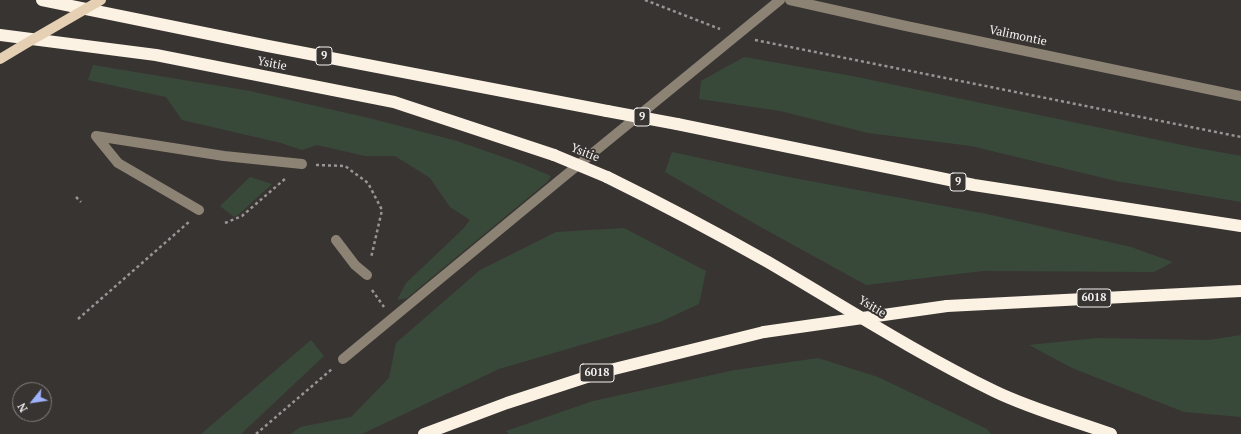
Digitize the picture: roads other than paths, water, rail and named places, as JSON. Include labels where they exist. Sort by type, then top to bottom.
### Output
[{"type":"highway","name":"9","points":[[42,0],[261,44],[677,124],[974,185],[1241,226]]},
{"type":"highway","name":"Ysitie","points":[[0,35],[156,55],[394,102],[554,155],[607,177],[676,211],[767,262],[933,360],[996,392],[1039,409],[1111,434]]},
{"type":"highway","name":"6018","points":[[424,434],[507,403],[602,372],[764,332],[947,306],[1241,291]]},
{"type":"main road","points":[[0,59],[101,0]]},
{"type":"street","points":[[343,359],[780,0]]},
{"type":"street","name":"Valimontie","points":[[790,0],[807,2],[1241,96]]},
{"type":"street","points":[[199,210],[118,163],[96,136],[224,156],[302,164]]},
{"type":"street","points":[[336,240],[355,265],[367,275]]}]
